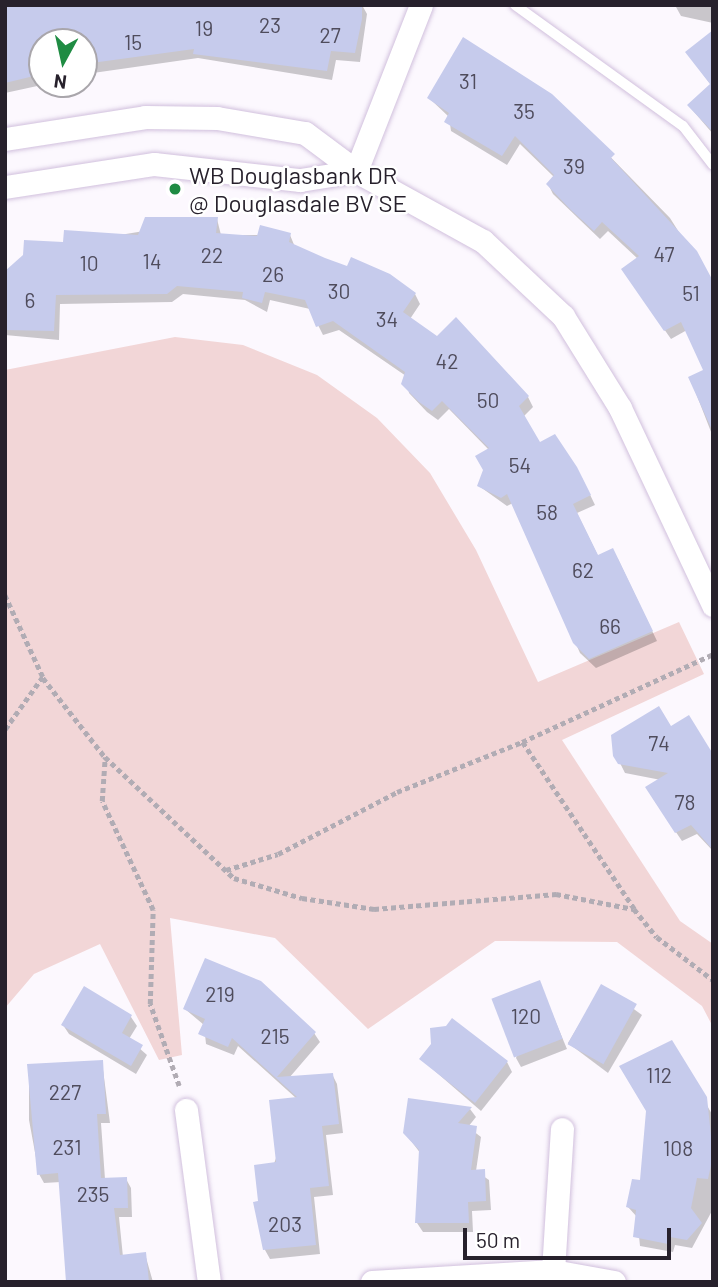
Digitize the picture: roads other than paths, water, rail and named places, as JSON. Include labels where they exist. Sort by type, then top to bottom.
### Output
[{"type":"street","points":[[356,171],[421,5]]},
{"type":"street","points":[[5,139],[83,122],[217,118],[305,133],[356,171],[483,241],[563,316],[620,408],[713,605]]},
{"type":"street","points":[[5,187],[154,164],[300,180],[356,171]]},
{"type":"street","points":[[186,1110],[209,1282]]},
{"type":"street","points":[[553,1271],[562,1129]]},
{"type":"street","points":[[372,1282],[553,1271],[614,1282]]},
{"type":"lane","points":[[515,5],[683,126],[713,165]]},
{"type":"place","name":"WB Douglasbank DR @ Douglasdale BV SE","points":[[175,189]]}]
